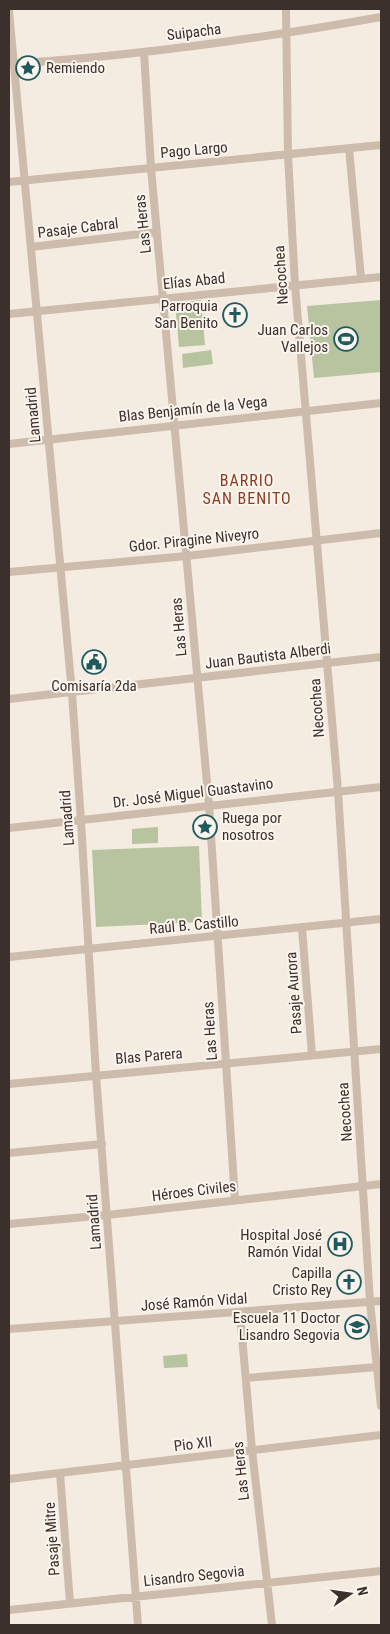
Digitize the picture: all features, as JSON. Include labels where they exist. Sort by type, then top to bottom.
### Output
[{"type":"street","name":"Necochea","points":[[286,9],[288,155],[295,285],[338,791],[370,1302],[381,1406]]},
{"type":"street","name":"Lamadrid","points":[[9,11],[11,64],[50,440],[72,693],[96,1075],[138,1625]]},
{"type":"street","name":"Suipacha","points":[[11,64],[144,52],[287,34],[381,17]]},
{"type":"street","name":"Las Heras","points":[[144,52],[151,168],[209,805],[235,1200]]},
{"type":"street","name":"Pago Largo","points":[[9,182],[381,145]]},
{"type":"street","points":[[349,148],[361,278]]},
{"type":"street","name":"Pasaje Cabral","points":[[31,247],[157,232]]},
{"type":"street","name":"Elías Abad","points":[[9,314],[381,276]]},
{"type":"street","name":"Blas Benjamín de la Vega","points":[[9,444],[381,403]]},
{"type":"street","name":"Gdor. Piragine Niveyro","points":[[9,572],[187,556],[381,533]]},
{"type":"street","name":"Juan Bautista Alberdi","points":[[9,699],[381,657]]},
{"type":"street","name":"Dr. José Miguel Guastavino","points":[[9,828],[381,787]]},
{"type":"street","name":"Raúl B. Castillo","points":[[9,956],[217,937],[381,919]]},
{"type":"street","name":"Pasaje Aurora","points":[[302,928],[312,1056]]},
{"type":"street","name":"Blas Parera","points":[[9,1084],[381,1049]]},
{"type":"street","points":[[9,1153],[102,1144]]},
{"type":"street","name":"Héroes Civiles","points":[[9,1224],[107,1215],[381,1184]]},
{"type":"street","name":"José Ramón Vidal","points":[[9,1328],[381,1301]]},
{"type":"street","name":"Las Heras","points":[[240,1312],[252,1450],[272,1625]]},
{"type":"street","points":[[246,1378],[377,1367]]},
{"type":"street","name":"Pio XII","points":[[9,1479],[381,1435]]},
{"type":"street","name":"Pasaje Mitre","points":[[60,1473],[70,1603]]},
{"type":"street","name":"Lisandro Segovia","points":[[9,1610],[381,1571]]},
{"type":"green space","points":[[201,300],[205,345],[179,347],[175,303]]},
{"type":"green space","name":"Juan Carlos Vallejos","points":[[381,300],[381,372],[314,378],[307,306]]},
{"type":"green space","points":[[211,350],[213,364],[183,368],[182,354]]},
{"type":"green space","points":[[158,827],[158,843],[132,844],[132,829]]},
{"type":"green space","points":[[199,846],[202,922],[96,927],[92,850]]},
{"type":"green space","points":[[187,1354],[188,1367],[164,1368],[163,1356]]},
{"type":"place","name":"Remiendo","points":[[28,68]]},
{"type":"place","name":"Parroquia San Benito","points":[[235,315]]},
{"type":"place","name":"Juan Carlos Vallejos","points":[[346,339]]},
{"type":"place","name":"Comisaría 2da","points":[[94,662]]},
{"type":"place","name":"Ruega por nosotros","points":[[205,827]]},
{"type":"place","name":"Hospital José Ramón Vidal","points":[[340,1244]]},
{"type":"place","name":"Capilla Cristo Rey","points":[[349,1282]]},
{"type":"place","name":"Escuela 11 Doctor Lisandro Segovia","points":[[357,1327]]},
{"type":"district","name":"BARRIO SAN BENITO","points":[[247,489]]}]
